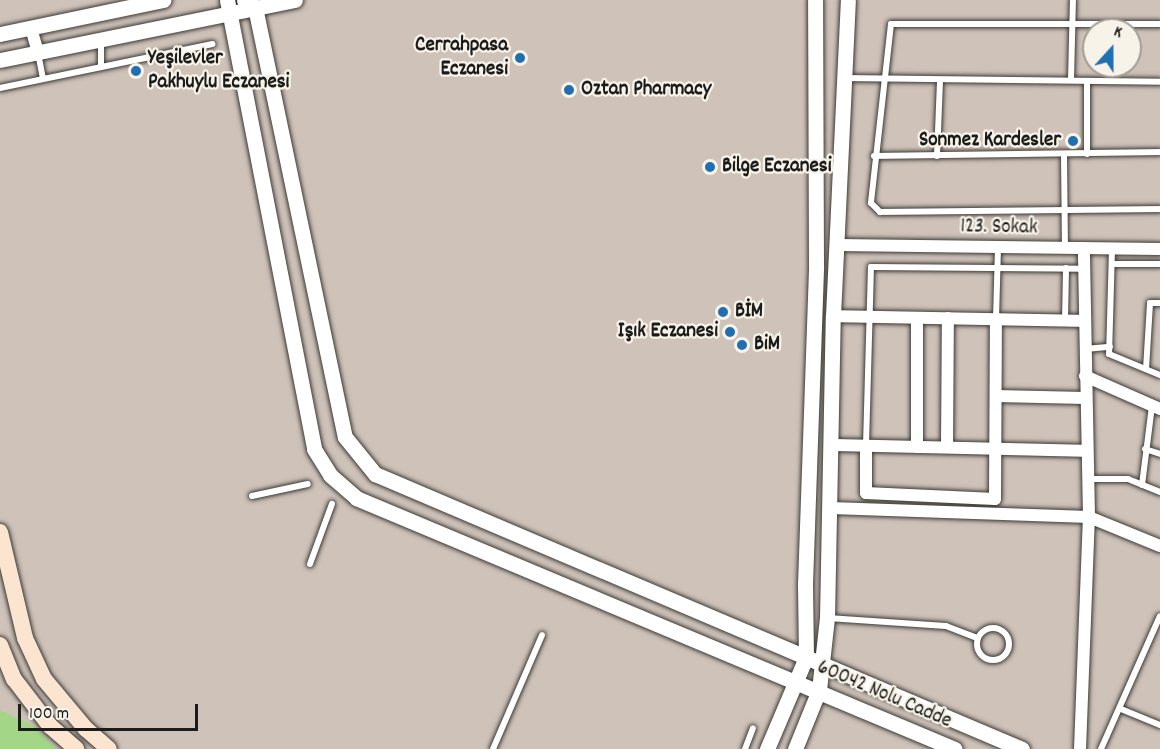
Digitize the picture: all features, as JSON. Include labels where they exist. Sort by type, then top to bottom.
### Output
[{"type":"main road","points":[[0,533],[25,638],[44,679],[86,729],[109,749]]},
{"type":"main road","points":[[0,645],[7,679],[50,726],[76,749]]},
{"type":"street","points":[[0,34],[163,0]]},
{"type":"street","points":[[0,60],[229,6],[295,0]]},
{"type":"street","points":[[767,749],[806,657],[805,584],[816,266],[815,0]]},
{"type":"street","points":[[795,749],[819,690],[827,618],[831,508],[833,316],[848,0]]},
{"type":"street","points":[[249,4],[345,437],[375,474],[1022,749]]},
{"type":"street","name":"60042 Nolu Cadde","points":[[229,6],[314,449],[330,475],[356,498],[796,680],[955,749]]},
{"type":"street","points":[[31,28],[38,52]]},
{"type":"street","name":"123. Sokak","points":[[838,245],[1160,249]]},
{"type":"street","points":[[1080,749],[1089,517],[1083,321],[1084,249]]},
{"type":"street","points":[[833,316],[1083,321]]},
{"type":"street","points":[[917,318],[917,447]]},
{"type":"street","points":[[947,447],[948,318]]},
{"type":"street","points":[[866,446],[866,493],[995,499],[996,319]]},
{"type":"street","points":[[1085,376],[1156,407]]},
{"type":"street","points":[[996,396],[1085,398]]},
{"type":"street","points":[[830,445],[1087,451]]},
{"type":"street","points":[[831,508],[1089,517],[1160,546]]},
{"type":"lane","points":[[1071,80],[1072,0]]},
{"type":"lane","points":[[1160,24],[891,24],[874,156],[871,203],[877,211],[1160,209]]},
{"type":"lane","points":[[101,38],[101,67]]},
{"type":"lane","points":[[0,88],[213,44]]},
{"type":"lane","points":[[38,52],[43,79]]},
{"type":"lane","points":[[846,78],[939,82],[1071,80],[1160,82]]},
{"type":"lane","points":[[1087,81],[1088,154]]},
{"type":"lane","points":[[937,156],[939,82]]},
{"type":"lane","points":[[874,156],[1160,152]]},
{"type":"lane","points":[[1064,155],[1065,249]]},
{"type":"lane","points":[[996,319],[998,248]]},
{"type":"lane","points":[[1112,249],[1109,354],[1160,375]]},
{"type":"lane","points":[[1112,264],[1160,264]]},
{"type":"lane","points":[[866,446],[871,267],[1084,269]]},
{"type":"lane","points":[[1065,321],[1066,268]]},
{"type":"lane","points":[[1146,369],[1150,303],[1160,303]]},
{"type":"lane","points":[[1084,349],[1110,347]]},
{"type":"lane","points":[[1142,484],[1145,449],[1156,407]]},
{"type":"lane","points":[[1145,449],[1160,454]]},
{"type":"lane","points":[[1088,480],[1128,479],[1160,492]]},
{"type":"lane","points":[[252,496],[308,484]]},
{"type":"lane","points":[[310,564],[332,504]]},
{"type":"lane","points":[[1101,749],[1121,709],[1160,616]]},
{"type":"lane","points":[[827,618],[946,626],[977,638]]},
{"type":"lane","points":[[987,629],[999,629],[1006,636],[1009,649],[999,660],[985,659],[976,648],[977,638],[987,629]]},
{"type":"lane","points":[[493,749],[542,635]]},
{"type":"lane","points":[[1152,635],[1160,638]]},
{"type":"lane","points":[[1121,709],[1160,725]]},
{"type":"lane","points":[[745,749],[753,728]]},
{"type":"shaded area","points":[[0,0],[1160,0],[1160,749],[0,749]]},
{"type":"green space","points":[[0,710],[33,725],[57,749],[0,749]]},
{"type":"place","name":"Cerrahpasa Eczanesi","points":[[520,58]]},
{"type":"place","name":"Yeşilevler Pakhuylu Eczanesi","points":[[136,71]]},
{"type":"place","name":"Oztan Pharmacy","points":[[569,90]]},
{"type":"place","name":"Sonmez Kardesler","points":[[1073,141]]},
{"type":"place","name":"Bilge Eczanesi","points":[[710,167]]},
{"type":"place","name":"BİM","points":[[723,312]]},
{"type":"place","name":"Işık Eczanesi","points":[[730,332]]},
{"type":"place","name":"BiM","points":[[742,345]]}]
